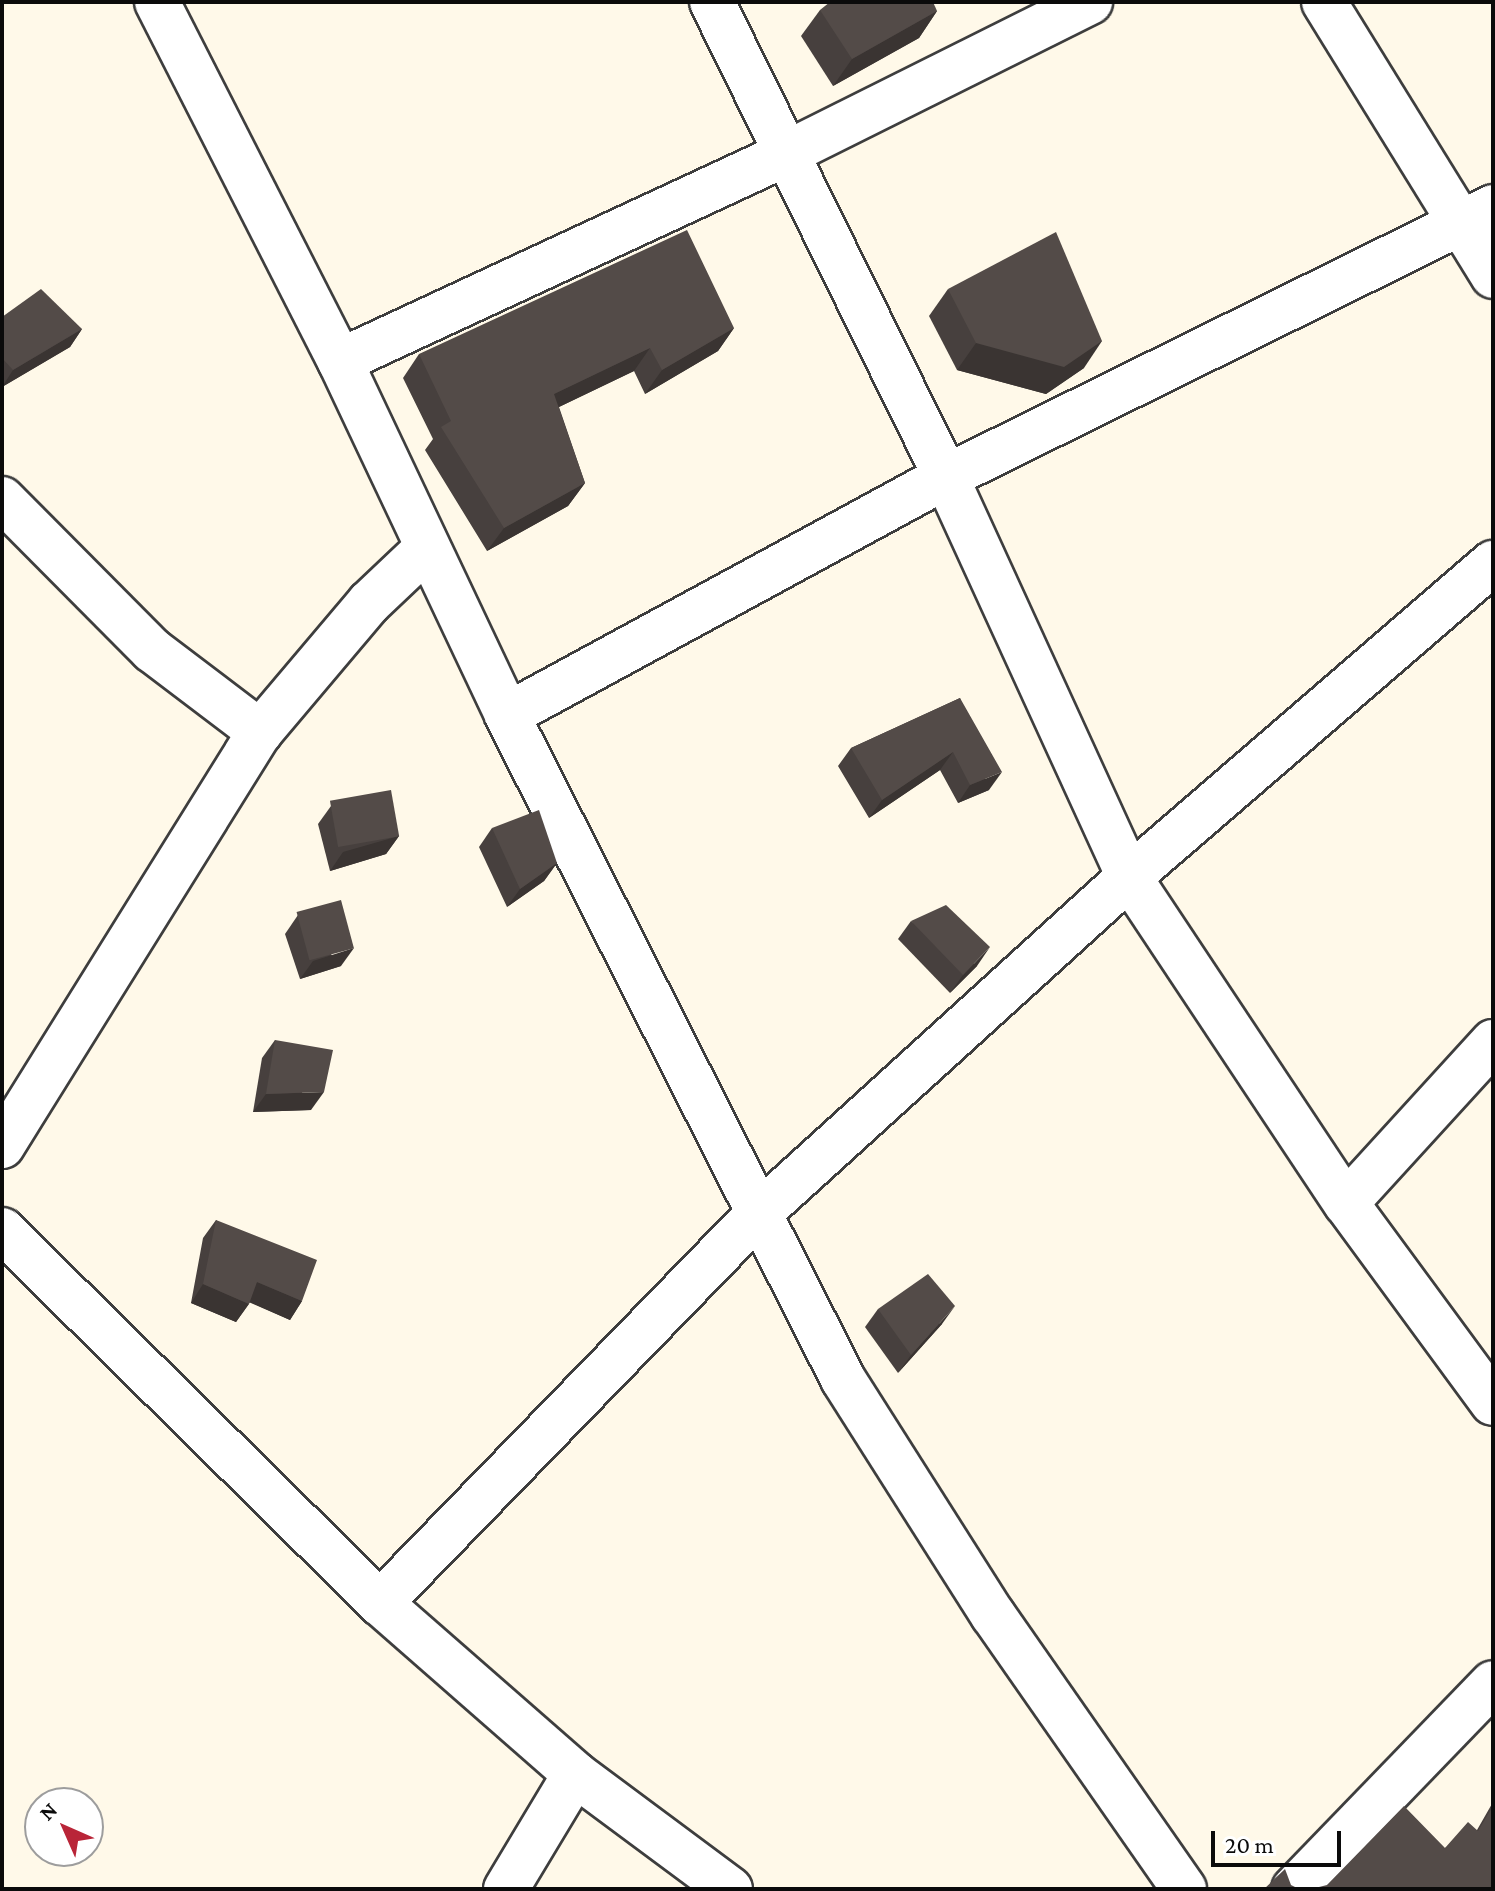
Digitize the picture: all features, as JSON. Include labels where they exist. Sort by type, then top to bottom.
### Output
[{"type":"street","points":[[157,2],[340,361],[507,715],[756,1216],[843,1379],[993,1615],[1184,1889]]},
{"type":"street","points":[[712,2],[946,477],[1129,877],[1346,1203],[1493,1403]]},
{"type":"street","points":[[340,361],[785,154],[1090,2]]},
{"type":"street","points":[[1324,2],[1476,216],[1493,276]]},
{"type":"street","points":[[507,715],[946,477],[1476,216]]},
{"type":"street","points":[[2,499],[152,650],[260,732]]},
{"type":"street","points":[[2,1146],[260,732],[369,603],[427,548]]},
{"type":"street","points":[[380,1603],[756,1216],[1129,877],[1493,563]]},
{"type":"street","points":[[1346,1203],[1493,1042]]},
{"type":"street","points":[[2,1230],[380,1603],[575,1774],[730,1889]]},
{"type":"street","points":[[1294,1889],[1493,1683]]},
{"type":"street","points":[[506,1889],[575,1774]]},
{"type":"building","points":[[830,2],[933,2],[937,11],[852,59],[820,10]]},
{"type":"building","points":[[687,230],[734,328],[662,370],[650,348],[554,394],[585,483],[504,528],[441,427],[451,421],[419,354]]},
{"type":"building","points":[[1056,232],[1102,341],[1064,367],[976,343],[948,289]]},
{"type":"building","points":[[41,289],[82,329],[13,370],[2,358],[2,317]]},
{"type":"building","points":[[960,698],[1002,772],[970,785],[953,752],[882,800],[851,748]]},
{"type":"building","points":[[391,790],[399,836],[338,847],[330,801]]},
{"type":"building","points":[[539,810],[557,863],[520,889],[492,828]]},
{"type":"building","points":[[341,900],[354,948],[310,960],[297,912]]},
{"type":"building","points":[[946,905],[990,947],[963,975],[911,921]]},
{"type":"building","points":[[275,1040],[333,1050],[324,1092],[266,1094]]},
{"type":"building","points":[[216,1220],[317,1260],[302,1301],[257,1282],[249,1304],[203,1284]]},
{"type":"building","points":[[928,1274],[955,1306],[911,1355],[878,1309]]},
{"type":"building","points":[[1404,1806],[1445,1848],[1468,1822],[1478,1831],[1493,1806],[1493,1889],[1311,1889],[1327,1885]]},
{"type":"building","points":[[1285,1869],[1291,1885],[1299,1889],[1264,1889]]}]
